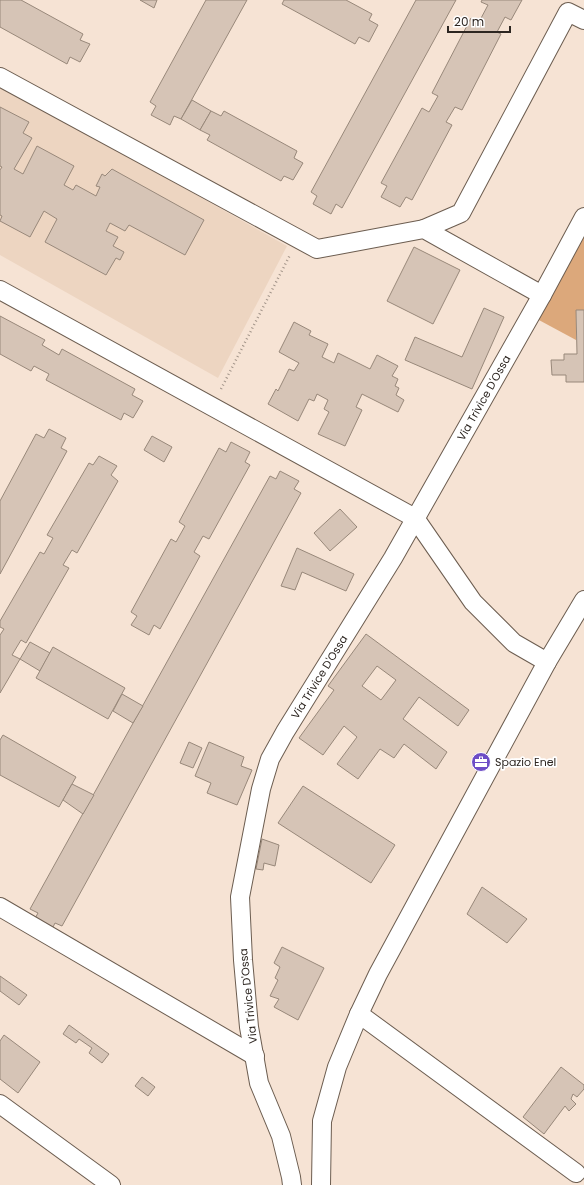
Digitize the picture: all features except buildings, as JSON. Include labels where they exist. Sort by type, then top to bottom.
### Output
[{"type":"street","points":[[0,77],[317,249],[424,229],[461,213],[568,12],[584,20]]},
{"type":"street","name":"Via Trivice D'Ossa","points":[[292,1185],[281,1136],[259,1083],[249,1020],[243,960],[240,897],[261,790],[270,759],[393,558],[542,295],[584,217]]},
{"type":"street","points":[[424,229],[542,295]]},
{"type":"street","points":[[0,290],[415,518],[474,602],[514,643],[547,662]]},
{"type":"street","points":[[321,1185],[322,1121],[337,1067],[359,1014],[378,974],[547,662],[584,600]]},
{"type":"street","points":[[0,907],[255,1056]]},
{"type":"street","points":[[359,1014],[575,1174]]},
{"type":"street","points":[[0,1104],[111,1185]]},
{"type":"path","points":[[212,407],[299,239]]},
{"type":"shaded area","points":[[0,85],[287,246],[218,378],[0,255]]},
{"type":"shaded area","points":[[584,235],[584,310],[576,310],[576,340],[537,319]]},
{"type":"place","name":"Spazio Enel","points":[[481,762]]}]
